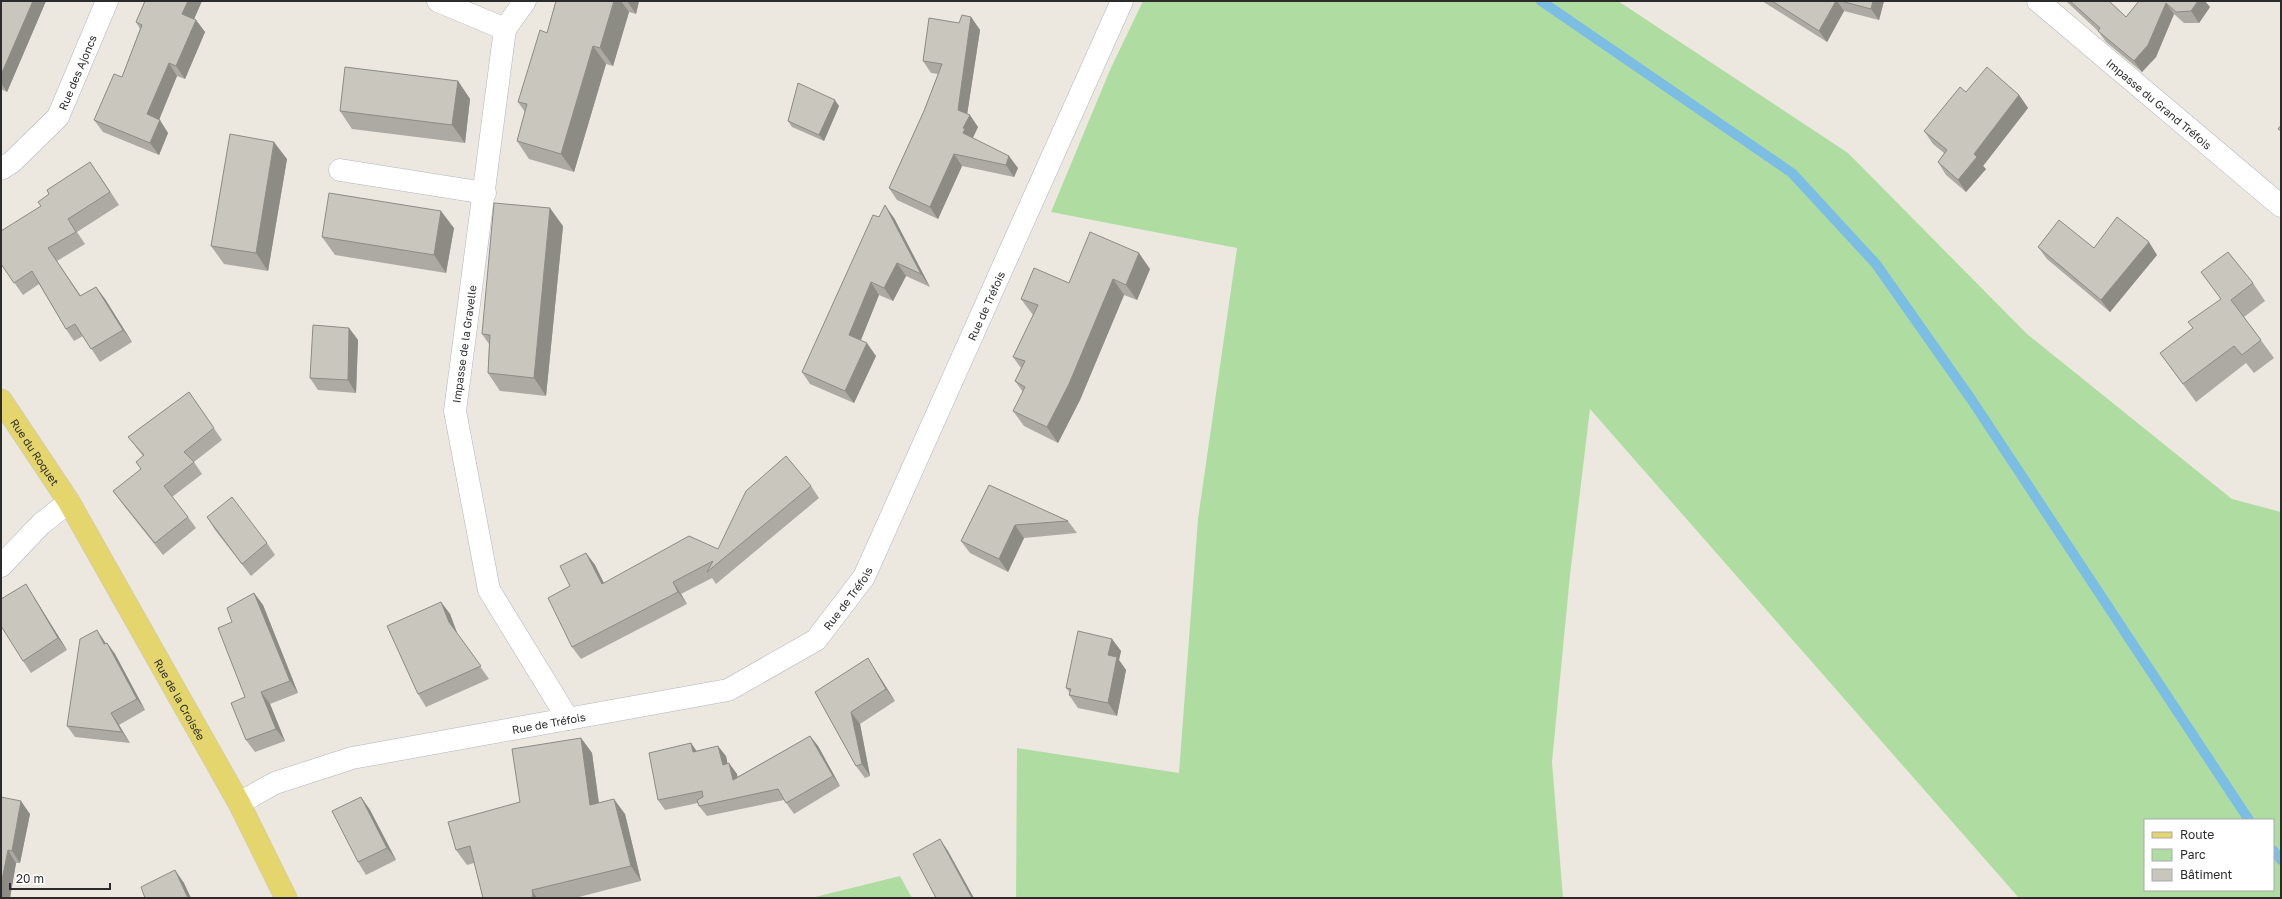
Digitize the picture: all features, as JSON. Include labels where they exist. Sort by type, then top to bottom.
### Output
[{"type":"main road","name":"Rue du Roquet","points":[[1,400],[69,502]]},
{"type":"main road","name":"Rue de la Croisée","points":[[69,502],[239,804],[286,898]]},
{"type":"street","name":"Rue des Ajoncs","points":[[1,169],[12,162],[58,117],[107,1]]},
{"type":"street","points":[[438,1],[505,29]]},
{"type":"street","name":"Impasse de la Gravelle","points":[[525,1],[505,29],[485,192],[455,411],[489,590],[568,719]]},
{"type":"street","name":"Rue de Tréfois","points":[[239,804],[275,783],[352,758],[728,690],[816,640],[864,577],[1122,1]]},
{"type":"street","name":"Impasse du Grand Tréfois","points":[[2038,1],[2281,206]]},
{"type":"street","points":[[340,170],[485,192]]},
{"type":"street","points":[[1,566],[41,524],[69,502]]},
{"type":"green space","points":[[1143,1],[1618,1],[1848,153],[2027,334],[2232,499],[2281,512],[2281,898],[2019,898],[1590,409],[1570,575],[1552,762],[1563,898],[1016,898],[1017,748],[1179,773],[1198,519],[1237,248],[1051,212],[1110,70]]},
{"type":"green space","points":[[900,876],[912,898],[811,898]]},
{"type":"building","points":[[1,1],[33,1],[1,75]]},
{"type":"building","points":[[145,1],[188,1],[182,14],[196,20],[176,66],[169,63],[147,114],[160,120],[150,143],[94,120],[114,74],[122,77],[142,25],[136,22]]},
{"type":"building","points":[[556,1],[614,1],[600,48],[593,46],[561,154],[517,141],[527,104],[518,102],[540,30],[547,33]]},
{"type":"building","points":[[1772,1],[1836,1],[1819,31]]},
{"type":"building","points":[[1841,1],[1873,1],[1871,9]]},
{"type":"building","points":[[2070,1],[2109,1],[2126,17],[2139,1],[2198,1],[2191,11],[2176,12],[2166,3],[2148,45],[2134,61],[2098,31],[2100,28]]},
{"type":"building","points":[[962,15],[971,17],[958,110],[970,115],[963,128],[965,129],[963,133],[1009,156],[1006,165],[954,154],[930,207],[889,188],[924,111],[942,64],[923,61],[929,18],[959,23]]},
{"type":"building","points":[[345,67],[458,81],[452,125],[340,111]]},
{"type":"building","points":[[1987,67],[2019,95],[1974,154],[1977,157],[1958,180],[1938,162],[1947,150],[1924,131],[1960,87],[1966,92]]},
{"type":"building","points":[[798,83],[835,100],[819,135],[788,121]]},
{"type":"building","points":[[230,134],[274,142],[256,253],[211,246]]},
{"type":"building","points":[[90,162],[110,192],[68,219],[76,232],[48,248],[80,296],[96,287],[123,330],[91,349],[75,324],[66,329],[32,271],[14,283],[1,264],[1,231],[41,206],[38,202],[49,194],[47,190]]},
{"type":"building","points":[[329,193],[441,211],[434,255],[322,237]]},
{"type":"building","points":[[494,203],[550,208],[534,378],[488,373],[490,335],[482,334]]},
{"type":"building","points":[[885,205],[921,274],[897,263],[884,288],[871,282],[849,335],[867,343],[845,391],[802,372],[873,215],[879,217]]},
{"type":"building","points":[[2117,217],[2149,242],[2101,300],[2038,247],[2059,220],[2094,248]]},
{"type":"building","points":[[1090,232],[1139,253],[1126,285],[1113,279],[1069,384],[1047,427],[1013,411],[1025,387],[1015,381],[1025,361],[1013,357],[1038,305],[1021,299],[1034,268],[1069,283]]},
{"type":"building","points":[[2228,252],[2253,283],[2231,300],[2261,340],[2242,355],[2234,346],[2183,384],[2160,353],[2193,328],[2188,322],[2221,299],[2201,272]]},
{"type":"building","points":[[313,325],[349,328],[348,380],[310,378]]},
{"type":"building","points":[[189,392],[214,428],[184,452],[194,462],[164,486],[188,517],[155,543],[113,491],[141,469],[136,462],[144,455],[128,437]]},
{"type":"building","points":[[786,456],[811,486],[707,572],[713,561],[673,582],[678,592],[572,647],[548,598],[570,586],[560,566],[586,553],[602,584],[689,536],[718,549],[746,491]]},
{"type":"building","points":[[989,485],[1068,521],[1015,525],[999,559],[961,541]]},
{"type":"building","points":[[232,497],[267,543],[242,564],[207,517]]},
{"type":"building","points":[[26,584],[58,638],[23,661],[1,626],[1,599]]},
{"type":"building","points":[[254,593],[290,681],[261,692],[276,729],[246,740],[231,703],[245,697],[218,628],[232,622],[227,608]]},
{"type":"building","points":[[441,602],[449,622],[481,666],[418,694],[387,626]]},
{"type":"building","points":[[97,630],[104,644],[107,643],[137,699],[111,713],[122,732],[67,726],[80,639]]},
{"type":"building","points":[[1078,631],[1112,639],[1108,655],[1117,657],[1108,703],[1069,695],[1071,689],[1066,688]]},
{"type":"building","points":[[868,658],[886,689],[851,712],[862,764],[856,766],[815,692]]},
{"type":"building","points":[[810,736],[833,776],[786,803],[778,789],[699,806],[697,800],[703,797],[702,791],[658,800],[649,753],[691,743],[693,752],[718,746],[723,765],[729,763],[733,780]]},
{"type":"building","points":[[581,738],[590,805],[614,799],[631,866],[532,890],[533,897],[529,898],[483,898],[470,846],[456,850],[448,822],[520,802],[512,749]]},
{"type":"building","points":[[1,797],[21,801],[12,851],[8,850],[1,885]]},
{"type":"building","points":[[361,797],[387,848],[358,862],[332,811]]},
{"type":"building","points":[[940,839],[972,898],[936,898],[913,854]]},
{"type":"building","points":[[175,870],[188,898],[145,898],[141,887]]},
{"type":"waterway","points":[[1541,1],[1792,173],[1876,264],[1971,399],[2248,819]]},
{"type":"waterway","points":[[2274,851],[2281,860]]}]
